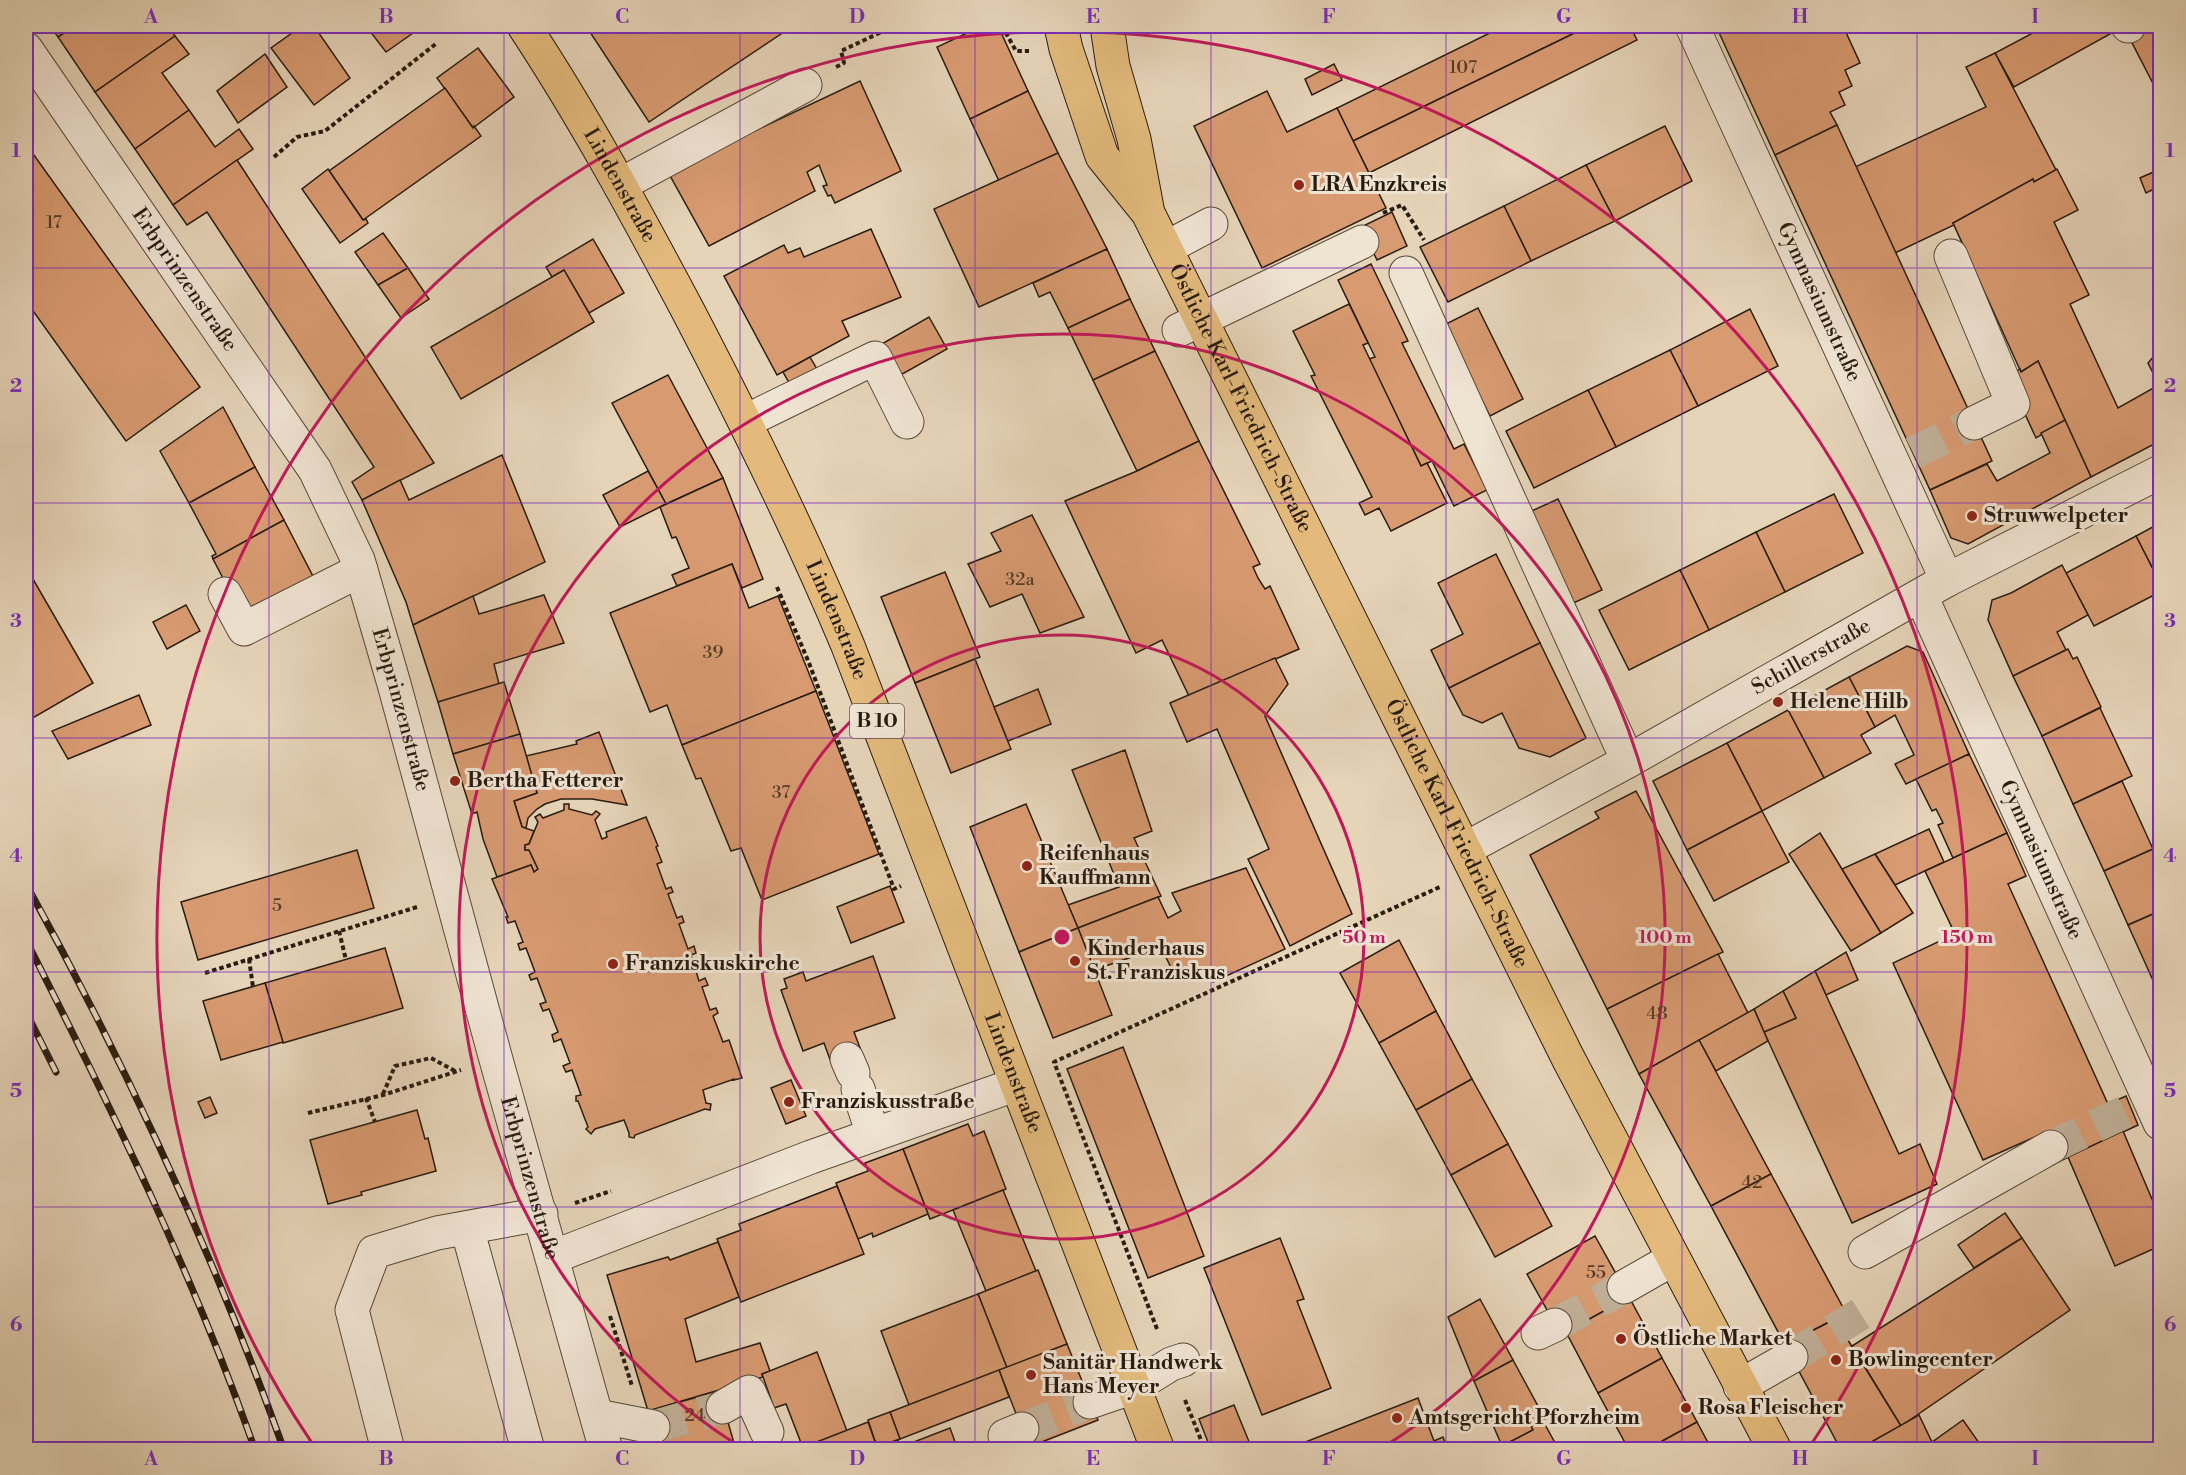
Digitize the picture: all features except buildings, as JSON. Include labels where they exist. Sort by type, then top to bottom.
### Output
[{"type":"main road","name":"Lindenstraße","points":[[524,26],[620,185],[746,421],[804,543],[848,646],[1158,1449]]},
{"type":"main road","name":"Östliche Karl-Friedrich-Straße","points":[[1061,26],[1066,49],[1102,156],[1148,213],[1166,248],[1191,325],[1464,849],[1568,1058],[1775,1449]]},
{"type":"main road","name":"Östliche Karl-Friedrich-Straße","points":[[1107,26],[1113,66],[1134,139],[1148,213]]},
{"type":"street","name":"Gymnasiumstraße","points":[[1701,29],[1904,458],[1934,588],[2147,1110]]},
{"type":"street","name":"Erbprinzenstraße","points":[[26,49],[315,470],[361,570],[606,1449]]},
{"type":"street","points":[[620,185],[805,85]]},
{"type":"street","points":[[1166,248],[1211,224]]},
{"type":"street","points":[[1191,325],[1362,242]]},
{"type":"street","points":[[1951,256],[2013,404],[1974,423]]},
{"type":"street","points":[[1406,273],[1628,761]]},
{"type":"street","points":[[746,421],[875,358],[907,422]]},
{"type":"street","name":"Schillerstraße","points":[[1464,849],[1628,761],[1934,588],[2160,472]]},
{"type":"street","points":[[225,594],[244,629],[361,570]]},
{"type":"street","points":[[852,1074],[873,1134]]},
{"type":"street","points":[[553,1257],[873,1134],[1017,1084]]},
{"type":"street","points":[[1865,1251],[2051,1147]]},
{"type":"street","points":[[388,1449],[352,1310],[374,1252],[437,1233],[541,1214]]},
{"type":"street","points":[[467,1228],[528,1449]]},
{"type":"street","points":[[1624,1287],[1673,1259]]},
{"type":"street","points":[[1740,1386],[1791,1357]]},
{"type":"street","points":[[1090,1402],[1134,1387],[1177,1362]]},
{"type":"street","points":[[723,1407],[749,1392],[767,1432]]},
{"type":"street","points":[[597,1416],[649,1426]]},
{"type":"path","points":[[844,63],[841,51],[890,28],[928,28],[928,26]]},
{"type":"path","points":[[274,156],[297,137],[326,131],[437,43]]},
{"type":"path","points":[[777,587],[883,861]]},
{"type":"path","points":[[1204,1449],[1177,1362],[1054,1062],[1414,898]]},
{"type":"path","points":[[205,973],[386,916]]},
{"type":"path","points":[[339,931],[346,960]]},
{"type":"path","points":[[249,959],[253,987]]},
{"type":"path","points":[[308,1113],[366,1097],[383,1095],[456,1072],[431,1058],[395,1066],[383,1095]]},
{"type":"path","points":[[366,1097],[375,1122]]},
{"type":"path","points":[[609,1312],[649,1426]]},
{"type":"tunnel","points":[[1913,453],[1974,423]]},
{"type":"tunnel","points":[[2051,1147],[2131,1109]]},
{"type":"tunnel","points":[[1555,1325],[1624,1287]]},
{"type":"tunnel","points":[[1791,1357],[1870,1308]]},
{"type":"tunnel","points":[[1022,1429],[1090,1402]]},
{"type":"tunnel","points":[[653,1427],[723,1407]]},
{"type":"railway","points":[[26,884],[99,1021],[166,1162],[228,1305],[284,1450]]},
{"type":"railway","points":[[26,940],[149,1191],[205,1319],[255,1450]]},
{"type":"railway","points":[[26,1012],[56,1072]]},
{"type":"place","name":"LRA Enzkreis","points":[[1299,185]]},
{"type":"place","name":"Struwwelpeter","points":[[1972,516]]},
{"type":"place","name":"Helene Hilb","points":[[1778,702]]},
{"type":"place","name":"Bertha Fetterer","points":[[455,781]]},
{"type":"place","name":"Reifenhaus Kauffmann","points":[[1027,866]]},
{"type":"place","name":"Kinderhaus St. Franziskus","points":[[1075,961]]},
{"type":"place","name":"Franziskuskirche","points":[[613,964]]},
{"type":"place","name":"Franziskusstraße","points":[[789,1102]]},
{"type":"place","name":"Östliche Market","points":[[1621,1339]]},
{"type":"place","name":"Bowlingcenter","points":[[1836,1360]]},
{"type":"place","name":"Sanitär Handwerk Hans Meyer","points":[[1031,1375]]},
{"type":"place","name":"Rosa Fleischer","points":[[1686,1408]]},
{"type":"place","name":"Amtsgericht Pforzheim","points":[[1397,1418]]}]
